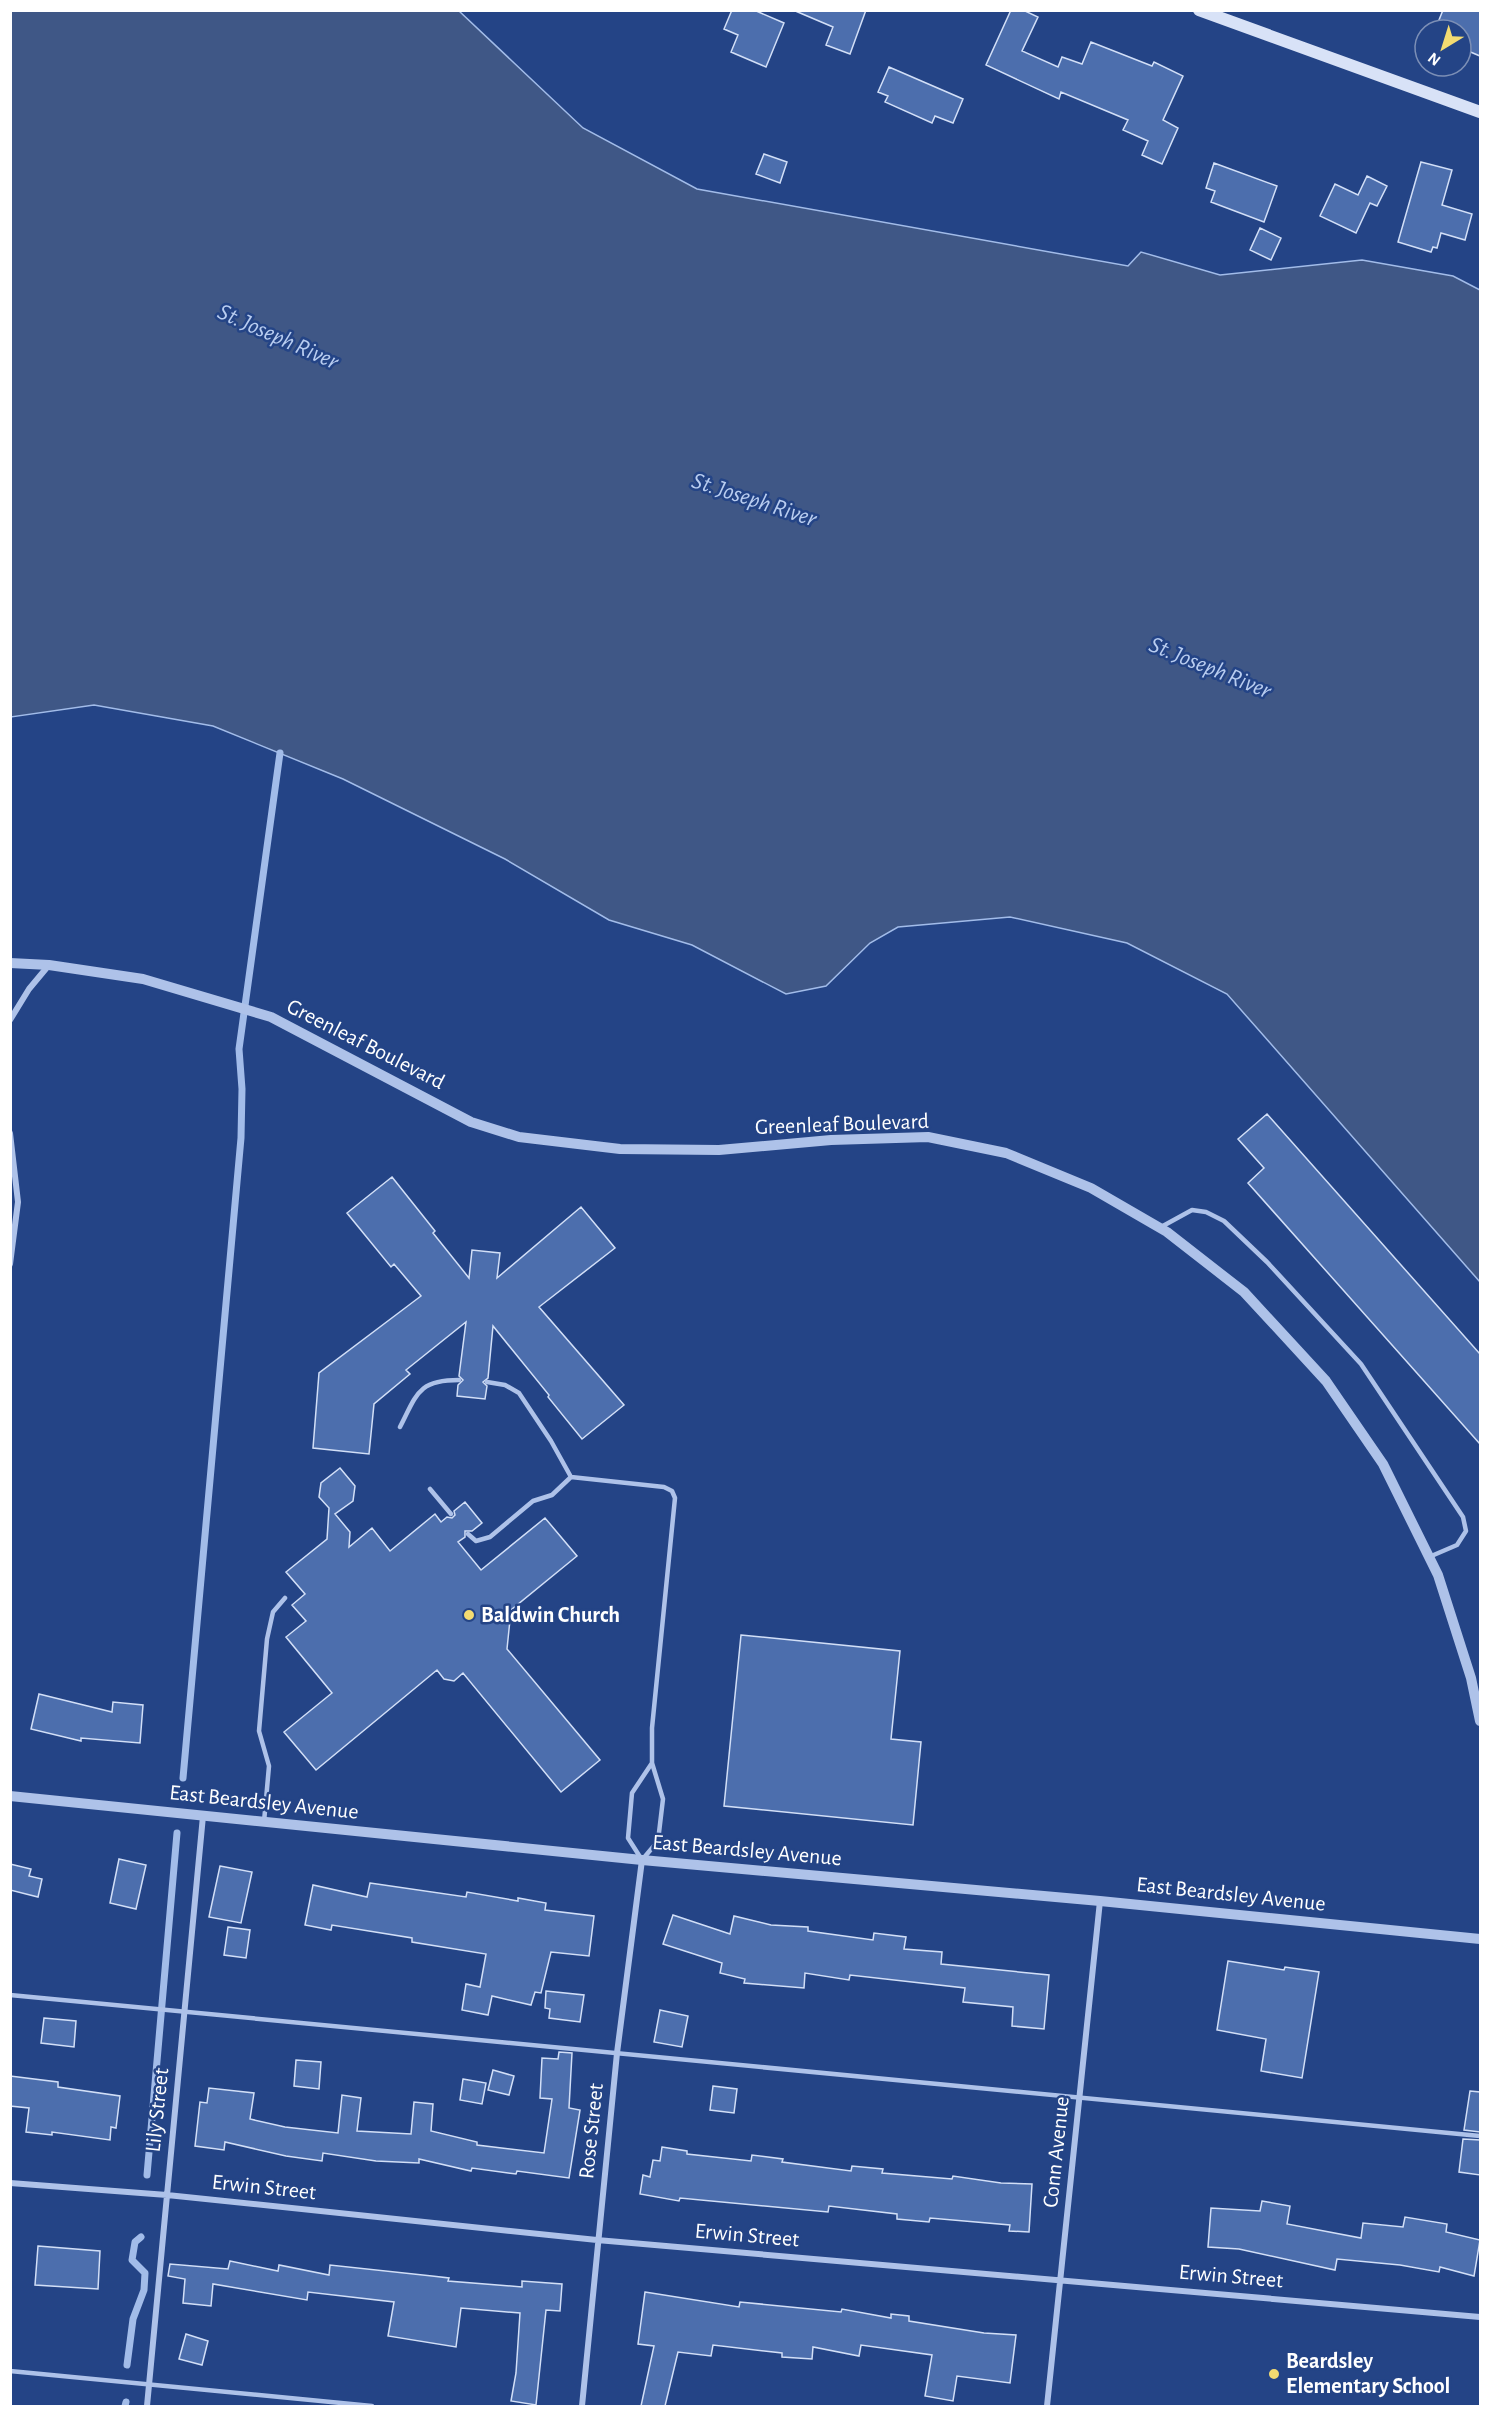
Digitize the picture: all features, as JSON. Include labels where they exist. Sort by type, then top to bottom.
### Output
[{"type":"main road","points":[[1199,10],[1480,112]]},
{"type":"street","name":"Greenleaf Boulevard","points":[[10,963],[49,965],[143,979],[272,1017],[471,1122],[519,1137],[620,1149],[719,1150],[831,1140],[928,1137],[1006,1153],[1091,1188],[1161,1227],[1244,1292],[1326,1381],[1383,1464],[1438,1575],[1471,1678],[1480,1721]]},
{"type":"street","points":[[10,1020],[29,989],[49,965]]},
{"type":"street","points":[[10,1133],[18,1202],[10,1264]]},
{"type":"street","name":"East Beardsley Avenue","points":[[10,1796],[642,1860],[1100,1901],[1480,1939]]},
{"type":"street","name":"Lily Street","points":[[147,2406],[203,1816]]},
{"type":"street","name":"Rose Street","points":[[582,2406],[617,2053],[642,1860]]},
{"type":"street","name":"Conn Avenue","points":[[1047,2406],[1100,1901]]},
{"type":"street","name":"Erwin Street","points":[[10,2183],[167,2194],[597,2240],[1480,2317]]},
{"type":"lane","points":[[1161,1227],[1192,1210],[1206,1212],[1224,1221],[1361,1364],[1463,1517],[1466,1531],[1458,1545],[1429,1557]]},
{"type":"lane","points":[[400,1427],[419,1390],[439,1380],[459,1380]]},
{"type":"lane","points":[[487,1382],[505,1385],[519,1393],[551,1441],[571,1477]]},
{"type":"lane","points":[[468,1534],[476,1541],[490,1537],[533,1501],[552,1495],[571,1477],[664,1486],[672,1491],[675,1498],[652,1728],[652,1763],[663,1799],[658,1841],[642,1860],[628,1838],[632,1793],[652,1763]]},
{"type":"lane","points":[[430,1489],[451,1514]]},
{"type":"lane","points":[[264,1822],[269,1766],[259,1731],[267,1640],[273,1612],[285,1598]]},
{"type":"lane","points":[[10,1995],[1480,2136]]},
{"type":"lane","points":[[10,2372],[372,2406]]},
{"type":"water","name":"St. Joseph River","points":[[11,10],[459,11],[583,128],[697,189],[1128,266],[1141,252],[1220,275],[1362,260],[1453,276],[1480,290],[1480,1282],[1227,994],[1127,943],[1010,917],[898,927],[870,943],[826,986],[786,994],[692,945],[609,920],[505,859],[343,779],[213,726],[94,705],[11,717]]},
{"type":"building","points":[[732,10],[754,10],[784,23],[766,67],[731,52],[738,35],[724,29]]},
{"type":"building","points":[[793,10],[866,10],[850,54],[826,45],[833,27]]},
{"type":"building","points":[[1011,10],[1023,10],[1038,17],[1022,51],[1058,67],[1062,57],[1082,64],[1091,42],[1152,66],[1154,62],[1183,76],[1163,120],[1178,128],[1162,164],[1142,155],[1148,141],[1123,130],[1128,120],[1061,92],[1059,99],[986,65]]},
{"type":"building","points":[[1443,10],[1480,10],[1480,56],[1473,53],[1473,18],[1440,18]]},
{"type":"building","points":[[889,67],[963,99],[953,123],[935,116],[932,123],[885,102],[888,96],[878,92]]},
{"type":"building","points":[[764,154],[787,162],[780,183],[756,174]]},
{"type":"building","points":[[1421,162],[1452,170],[1442,205],[1472,214],[1465,240],[1441,233],[1437,248],[1433,247],[1431,252],[1398,242]]},
{"type":"building","points":[[1214,163],[1277,186],[1264,222],[1211,202],[1215,191],[1206,188]]},
{"type":"building","points":[[1367,176],[1387,186],[1377,206],[1370,203],[1356,233],[1320,216],[1335,184],[1358,195]]},
{"type":"building","points":[[1260,228],[1281,238],[1271,260],[1250,250]]},
{"type":"building","points":[[1267,1114],[1480,1354],[1480,1444],[1248,1183],[1264,1168],[1238,1139]]},
{"type":"building","points":[[392,1177],[469,1278],[472,1250],[500,1253],[497,1278],[581,1207],[615,1248],[539,1307],[624,1405],[582,1439],[493,1326],[488,1378],[483,1382],[487,1386],[485,1399],[457,1396],[458,1385],[463,1380],[459,1376],[466,1322],[406,1370],[410,1374],[374,1404],[369,1454],[313,1448],[319,1373],[421,1296],[394,1264],[391,1267],[347,1213]]},
{"type":"building","points":[[340,1468],[355,1486],[353,1501],[335,1514],[350,1532],[349,1547],[372,1528],[390,1551],[435,1514],[441,1522],[447,1517],[452,1518],[455,1515],[454,1511],[465,1502],[482,1523],[472,1531],[465,1531],[465,1537],[458,1542],[481,1570],[545,1518],[577,1556],[511,1610],[507,1649],[600,1760],[561,1792],[463,1673],[454,1681],[444,1679],[437,1670],[316,1770],[284,1732],[332,1693],[286,1637],[306,1621],[292,1605],[305,1594],[286,1572],[327,1539],[329,1508],[319,1497],[321,1483]]},
{"type":"building","points":[[741,1635],[900,1651],[891,1739],[921,1742],[913,1825],[724,1806]]},
{"type":"building","points":[[39,1694],[112,1712],[113,1702],[143,1705],[140,1743],[81,1738],[81,1741],[31,1729]]},
{"type":"building","points":[[119,1859],[146,1865],[136,1909],[110,1903]]},
{"type":"building","points":[[10,1864],[31,1869],[29,1876],[42,1879],[38,1897],[10,1890]]},
{"type":"building","points":[[220,1866],[252,1872],[241,1923],[209,1917]]},
{"type":"building","points":[[370,1883],[466,1897],[467,1892],[518,1901],[518,1898],[546,1903],[545,1910],[594,1916],[589,1956],[551,1952],[541,1993],[535,1992],[531,2005],[492,1996],[488,2015],[462,2010],[466,1984],[480,1987],[486,1954],[412,1942],[412,1938],[332,1925],[331,1930],[305,1925],[313,1885],[367,1897]]},
{"type":"building","points":[[673,1915],[730,1934],[734,1916],[771,1925],[808,1927],[808,1931],[873,1940],[874,1933],[906,1937],[904,1949],[942,1952],[941,1964],[1049,1975],[1044,2029],[1012,2026],[1013,2007],[963,2002],[965,1988],[850,1975],[849,1980],[805,1973],[804,1988],[744,1983],[745,1979],[720,1973],[722,1963],[663,1944]]},
{"type":"building","points":[[228,1927],[250,1930],[246,1958],[224,1955]]},
{"type":"building","points":[[1228,1961],[1284,1970],[1285,1967],[1319,1972],[1302,2078],[1261,2071],[1266,2039],[1217,2030]]},
{"type":"building","points":[[546,1991],[584,1995],[580,2022],[549,2018],[550,2009],[545,2008]]},
{"type":"building","points":[[660,2010],[688,2016],[682,2047],[654,2042]]},
{"type":"building","points":[[44,2018],[76,2021],[74,2047],[41,2043]]},
{"type":"building","points":[[559,2052],[572,2053],[569,2108],[580,2110],[569,2178],[517,2171],[516,2174],[472,2168],[471,2171],[419,2159],[419,2163],[376,2161],[323,2153],[322,2161],[286,2156],[225,2142],[224,2150],[195,2146],[200,2102],[207,2103],[209,2088],[254,2093],[250,2119],[285,2127],[338,2133],[342,2095],[361,2098],[357,2131],[411,2134],[414,2102],[433,2104],[431,2131],[477,2142],[477,2145],[544,2153],[552,2099],[540,2098],[542,2058],[558,2059]]},
{"type":"building","points":[[296,2060],[321,2062],[319,2089],[294,2086]]},
{"type":"building","points":[[493,2070],[514,2076],[509,2095],[488,2090]]},
{"type":"building","points":[[10,2076],[58,2082],[58,2087],[120,2096],[116,2128],[111,2127],[110,2140],[52,2132],[52,2135],[26,2132],[29,2108],[10,2106]]},
{"type":"building","points":[[463,2079],[486,2083],[482,2104],[460,2100]]},
{"type":"building","points":[[713,2086],[737,2089],[734,2113],[710,2110]]},
{"type":"building","points":[[1470,2091],[1480,2092],[1480,2132],[1464,2130]]},
{"type":"building","points":[[1463,2139],[1480,2140],[1480,2175],[1459,2172]]},
{"type":"building","points":[[662,2147],[687,2151],[687,2154],[751,2161],[752,2155],[783,2159],[782,2162],[851,2171],[852,2166],[883,2169],[882,2173],[952,2179],[953,2176],[1001,2183],[1032,2184],[1029,2232],[1009,2231],[1010,2225],[930,2218],[929,2222],[897,2219],[897,2214],[829,2206],[828,2212],[680,2198],[679,2201],[640,2194],[643,2175],[650,2177],[653,2160],[660,2161]]},
{"type":"building","points":[[1262,2201],[1290,2206],[1287,2224],[1361,2238],[1363,2223],[1403,2227],[1405,2217],[1447,2224],[1446,2232],[1480,2240],[1474,2276],[1440,2267],[1439,2272],[1400,2265],[1337,2259],[1335,2270],[1239,2249],[1208,2247],[1211,2208],[1260,2211]]},
{"type":"building","points":[[38,2246],[100,2251],[98,2289],[35,2285]]},
{"type":"building","points":[[230,2261],[278,2271],[279,2265],[329,2275],[330,2265],[449,2278],[448,2281],[522,2287],[522,2281],[562,2284],[560,2311],[546,2310],[536,2405],[511,2401],[516,2373],[520,2313],[461,2308],[456,2347],[388,2336],[394,2302],[308,2292],[307,2300],[213,2284],[211,2306],[183,2303],[185,2279],[168,2276],[170,2264],[228,2269]]},
{"type":"building","points":[[645,2292],[739,2307],[740,2302],[841,2312],[842,2309],[891,2318],[891,2314],[909,2316],[909,2321],[984,2333],[1016,2335],[1010,2383],[957,2376],[953,2401],[925,2396],[932,2355],[861,2345],[859,2356],[813,2347],[812,2359],[782,2357],[782,2353],[713,2345],[711,2356],[678,2352],[665,2406],[641,2406],[654,2346],[638,2344]]},
{"type":"building","points":[[186,2334],[208,2341],[202,2365],[179,2359]]},
{"type":"waterway","points":[[183,1778],[241,1138],[242,1089],[239,1049],[280,753]]},
{"type":"waterway","points":[[147,2175],[177,1833]]},
{"type":"waterway","points":[[127,2365],[133,2319],[144,2290],[145,2273],[132,2260],[135,2242],[141,2237]]},
{"type":"waterway","points":[[125,2406],[126,2402]]},
{"type":"place","name":"Baldwin Church","points":[[469,1615]]},
{"type":"place","name":"Beardsley Elementary School","points":[[1274,2374]]}]
